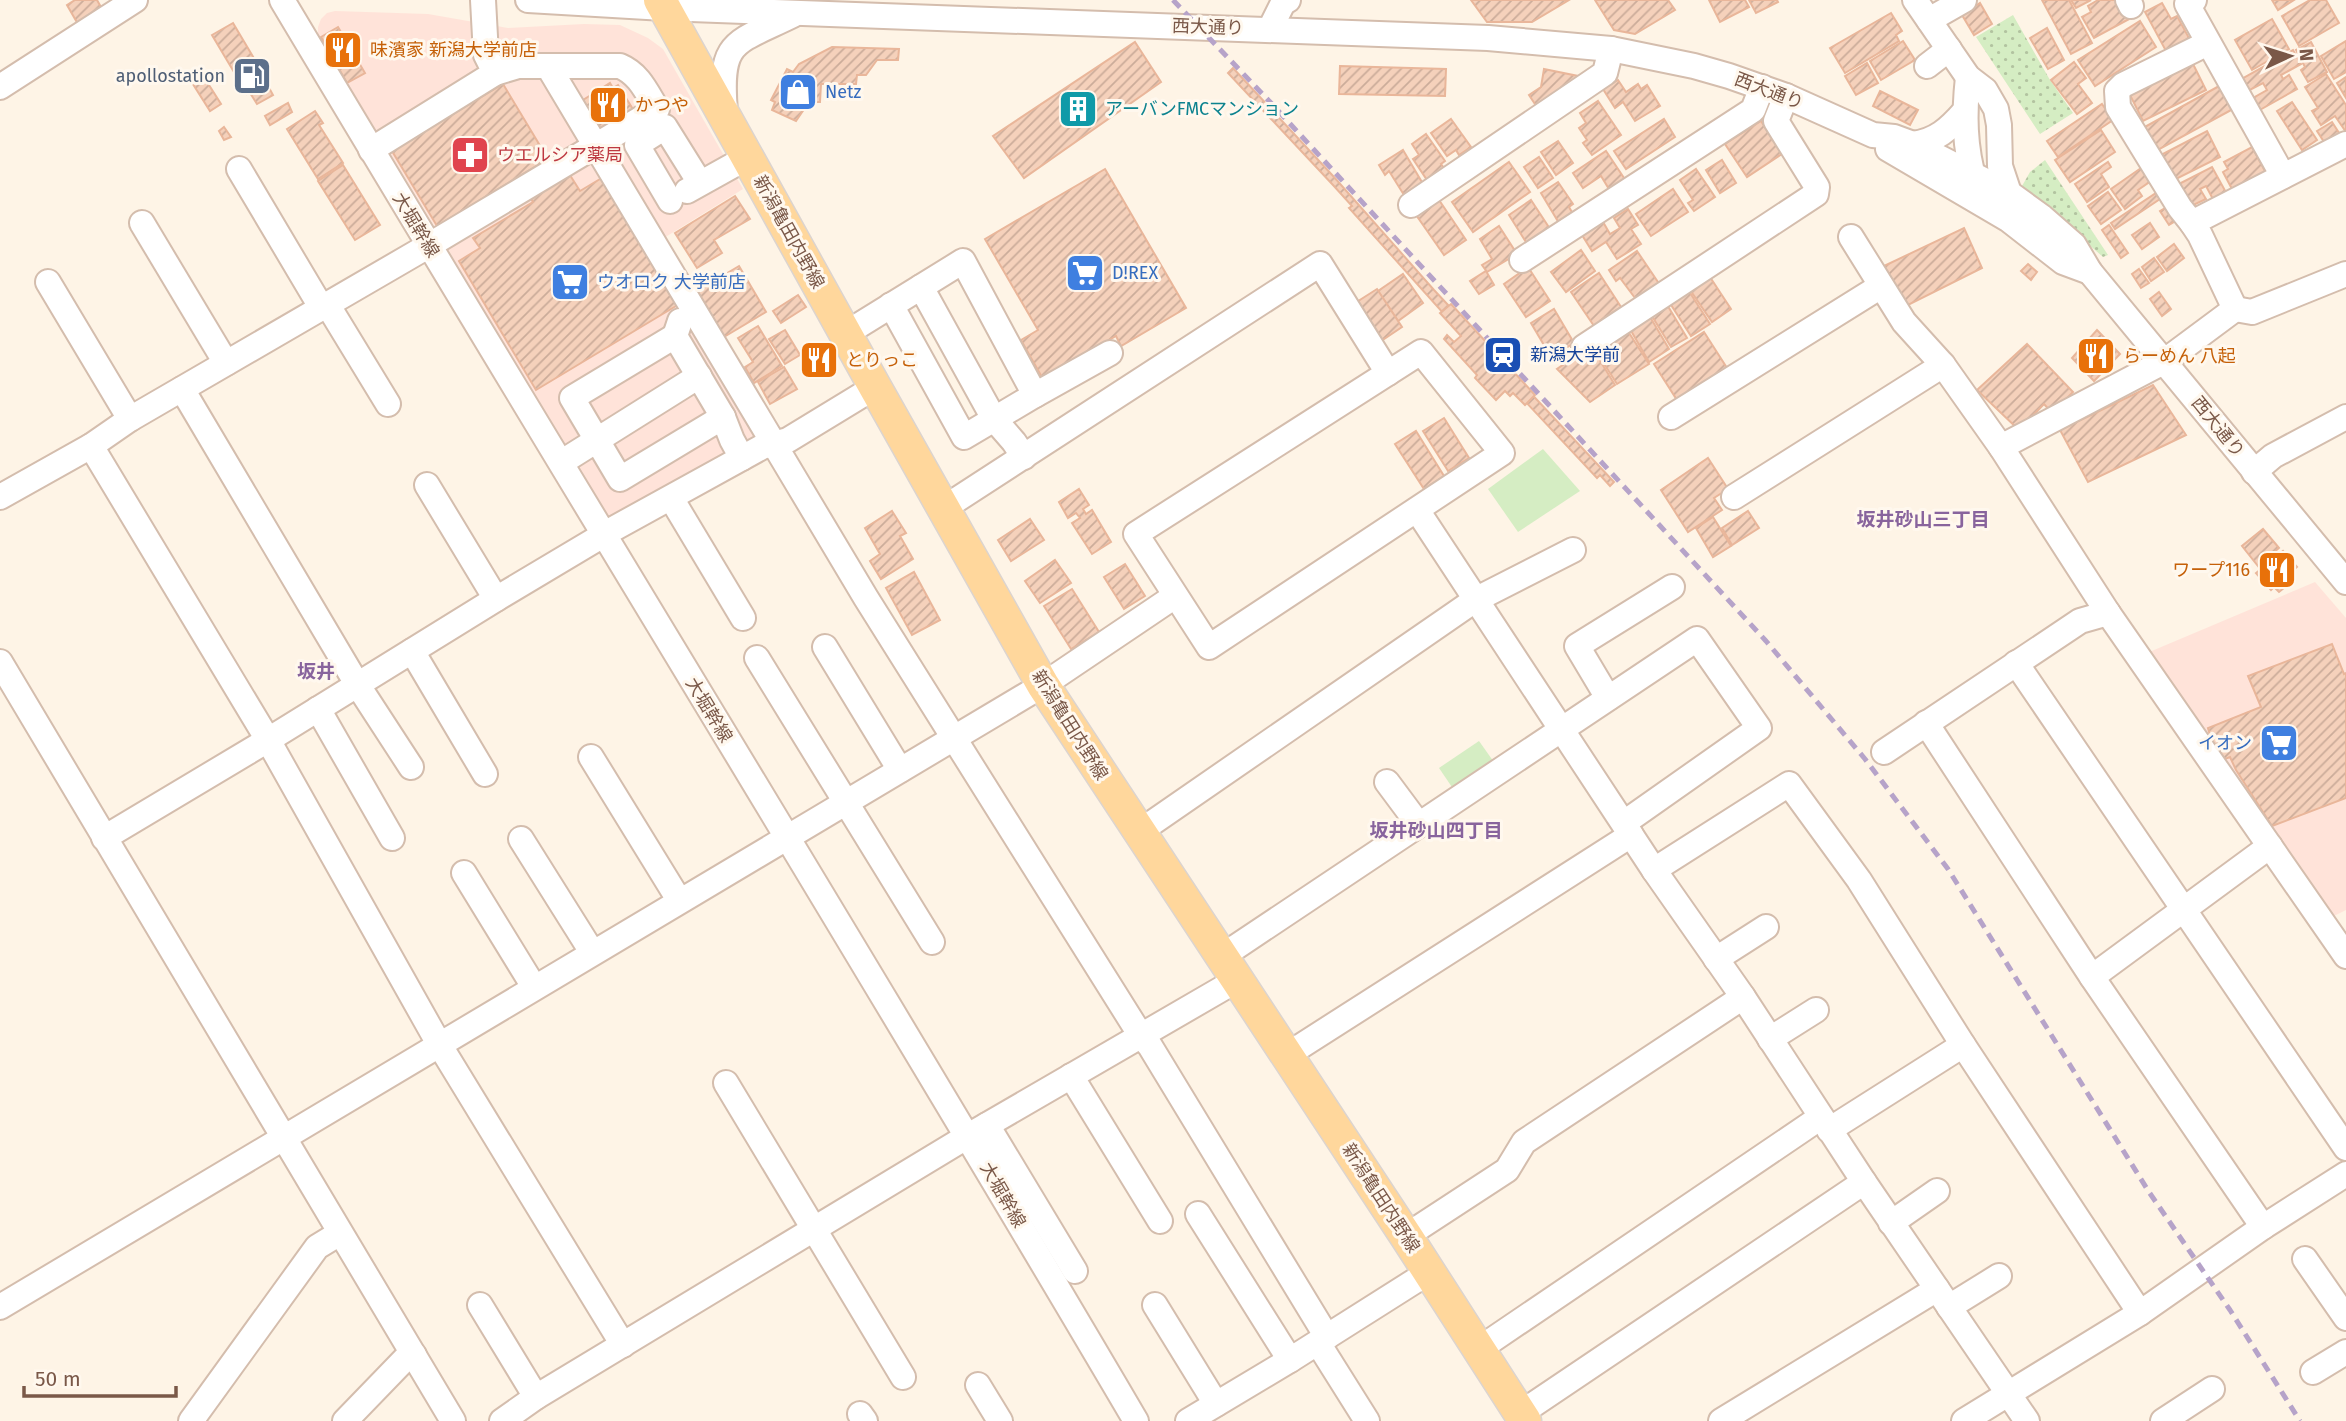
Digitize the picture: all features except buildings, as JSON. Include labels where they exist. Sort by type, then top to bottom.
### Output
[{"type":"main road","name":"新潟亀田内野線","points":[[662,4],[1043,685],[1523,1417]]},
{"type":"street","points":[[0,87],[135,0]]},
{"type":"street","name":"大堀幹線","points":[[282,0],[785,837],[978,1131],[1136,1421]]},
{"type":"street","points":[[483,0],[486,55],[495,73]]},
{"type":"street","name":"西大通り","points":[[528,0],[771,6],[796,13],[841,7],[876,7],[1270,29],[1488,37],[1611,49],[1694,66],[1762,87],[1873,135],[1894,137],[1913,144],[2009,193],[2042,216],[2074,245],[2090,272],[2254,472],[2344,576]]},
{"type":"street","points":[[1964,0],[1922,10],[1968,77],[1985,90],[1996,109],[2000,166],[2009,193]]},
{"type":"street","points":[[2194,0],[2187,4],[2283,176]]},
{"type":"street","points":[[1270,29],[1284,1]]},
{"type":"street","points":[[725,116],[722,82],[729,52],[741,40],[796,13]]},
{"type":"street","points":[[2208,43],[2123,85],[2117,90],[2116,98],[2118,107],[2173,197],[2200,234],[2235,309]]},
{"type":"street","points":[[1411,205],[1605,73],[1611,49]]},
{"type":"street","points":[[1927,66],[1949,49]]},
{"type":"street","points":[[371,150],[495,73],[518,66],[620,66],[637,76],[657,109],[636,145],[670,201]]},
{"type":"street","points":[[548,66],[953,738],[1157,1058],[1367,1421]]},
{"type":"street","points":[[1968,77],[1964,112],[1968,157],[1985,206]]},
{"type":"street","points":[[1522,260],[1753,110],[1762,87]]},
{"type":"street","points":[[1584,347],[1816,194],[1817,187],[1776,121],[1786,96]]},
{"type":"street","points":[[1913,144],[1933,139],[1948,130],[1964,112]]},
{"type":"street","points":[[0,497],[91,446],[130,419],[596,145],[647,126],[665,127],[700,183]]},
{"type":"street","name":"西大通り","points":[[1873,135],[1932,180],[2009,220],[2063,262],[2090,272]]},
{"type":"street","points":[[1932,180],[1972,174],[1982,167],[2000,142]]},
{"type":"street","points":[[2192,223],[2346,144]]},
{"type":"street","points":[[640,218],[748,158]]},
{"type":"street","points":[[239,169],[388,404]]},
{"type":"street","points":[[142,223],[226,363]]},
{"type":"street","points":[[1851,237],[1867,257],[1881,286],[1904,322],[1943,365],[2001,447],[2108,613],[2346,956]]},
{"type":"street","points":[[845,334],[964,261],[1035,396]]},
{"type":"street","points":[[944,508],[1320,264],[1388,373]]},
{"type":"street","points":[[2001,447],[2165,361],[2235,309],[2252,312],[2346,274]]},
{"type":"street","points":[[48,282],[130,419]]},
{"type":"street","points":[[1671,417],[1881,286]]},
{"type":"street","points":[[921,287],[994,419],[1024,457]]},
{"type":"street","points":[[690,303],[683,308],[676,336],[723,417],[742,458]]},
{"type":"street","points":[[891,305],[964,437],[1110,352]]},
{"type":"street","points":[[640,515],[572,398],[676,336]]},
{"type":"street","points":[[1421,352],[1502,453],[1417,510],[1209,647],[1136,534],[1421,352]]},
{"type":"street","points":[[1734,498],[1943,365]]},
{"type":"street","points":[[562,463],[699,376]]},
{"type":"street","points":[[104,838],[496,599],[742,458],[773,443],[788,440],[874,387]]},
{"type":"street","points":[[182,389],[357,684],[411,767]]},
{"type":"street","points":[[620,479],[723,417]]},
{"type":"street","points":[[2254,472],[2273,456],[2346,417]]},
{"type":"street","points":[[91,446],[268,740],[439,1044],[623,1345]]},
{"type":"street","points":[[427,485],[496,599]]},
{"type":"street","points":[[671,498],[743,618]]},
{"type":"street","points":[[1417,510],[1654,870],[1743,997],[1891,1223],[2027,1421]]},
{"type":"street","points":[[1139,832],[1475,600],[1573,550]]},
{"type":"street","points":[[1608,698],[1577,646],[1672,587]]},
{"type":"street","points":[[0,1307],[1043,685],[1175,596]]},
{"type":"street","points":[[1884,751],[2080,621],[2108,613]]},
{"type":"street","points":[[502,1421],[536,1397],[1141,1036],[1419,825],[1697,639],[1759,728],[1628,829],[1287,1055]]},
{"type":"street","points":[[825,647],[900,770]]},
{"type":"street","points":[[412,651],[485,774]]},
{"type":"street","points":[[757,658],[932,942]]},
{"type":"street","points":[[0,662],[453,1421]]},
{"type":"street","points":[[2016,663],[2346,1148]]},
{"type":"street","points":[[318,709],[392,838]]},
{"type":"street","points":[[1926,723],[2092,977],[2263,1227]]},
{"type":"street","points":[[591,757],[679,900]]},
{"type":"street","points":[[1387,782],[1419,825]]},
{"type":"street","points":[[1654,870],[1789,784],[1859,880],[1963,1045],[2140,1313]]},
{"type":"street","points":[[521,839],[592,953]]},
{"type":"street","points":[[2092,977],[2270,846]]},
{"type":"street","points":[[464,873],[534,987]]},
{"type":"street","points":[[1716,958],[1766,927]]},
{"type":"street","points":[[1406,1236],[1507,1170],[1524,1142],[1743,997]]},
{"type":"street","points":[[1770,1040],[1816,1010]]},
{"type":"street","points":[[1479,1349],[1825,1123],[1963,1045]]},
{"type":"street","points":[[1071,1076],[1160,1220]]},
{"type":"street","points":[[726,1083],[903,1377]]},
{"type":"street","points":[[978,1131],[1075,1271]]},
{"type":"street","points":[[1964,1421],[2140,1313],[2263,1227],[2346,1174]]},
{"type":"street","points":[[1523,1417],[1864,1182]]},
{"type":"street","points":[[1891,1223],[1937,1191]]},
{"type":"street","points":[[1198,1214],[1290,1360]]},
{"type":"street","points":[[191,1421],[317,1247],[340,1233]]},
{"type":"street","points":[[2305,1259],[2346,1318]]},
{"type":"street","points":[[1155,1305],[1207,1414],[1429,1272]]},
{"type":"street","points":[[1721,1421],[1943,1298],[1999,1276]]},
{"type":"street","points":[[480,1305],[536,1397]]},
{"type":"street","points":[[2313,1372],[2346,1352]]},
{"type":"street","points":[[345,1421],[404,1360],[414,1355]]},
{"type":"street","points":[[978,1385],[1000,1421]]},
{"type":"street","points":[[2163,1421],[2213,1389]]},
{"type":"shaded area","points":[[327,13],[428,14],[508,28],[620,25],[648,38],[663,49],[743,189],[651,246],[762,431],[608,521],[318,35],[321,19]]},
{"type":"shaded area","points":[[2315,582],[2346,618],[2346,910],[2330,918],[2147,653]]},
{"type":"green space","points":[[2013,15],[2050,80],[2073,113],[2040,134],[1976,37]]},
{"type":"green space","points":[[2045,160],[2108,255],[2103,257],[2022,186],[2030,172]]},
{"type":"green space","points":[[1543,449],[1580,491],[1518,532],[1488,489]]},
{"type":"green space","points":[[1479,741],[1496,765],[1456,793],[1439,768]]},
{"type":"railway","points":[[1173,0],[1766,641],[1865,759],[1948,869],[2149,1192],[2230,1310],[2300,1421]]},
{"type":"place","name":"味濱家 新潟大学前店","points":[[343,50]]},
{"type":"place","name":"apollostation","points":[[252,76]]},
{"type":"place","name":"Netz","points":[[798,92]]},
{"type":"place","name":"かつや","points":[[608,105]]},
{"type":"place","name":"アーバンFMCマンション","points":[[1078,109]]},
{"type":"place","name":"ウエルシア薬局","points":[[470,155]]},
{"type":"place","name":"D!REX","points":[[1085,273]]},
{"type":"place","name":"ウオロク 大学前店","points":[[570,282]]},
{"type":"place","name":"新潟大学前","points":[[1503,355]]},
{"type":"place","name":"らーめん 八起","points":[[2096,356]]},
{"type":"place","name":"とりっこ","points":[[819,360]]},
{"type":"place","name":"ワープ116","points":[[2277,570]]},
{"type":"place","name":"イオン","points":[[2279,743]]},
{"type":"district","name":"坂井砂山三丁目","points":[[1923,519]]},
{"type":"district","name":"坂井","points":[[316,671]]},
{"type":"district","name":"坂井砂山四丁目","points":[[1436,830]]}]
